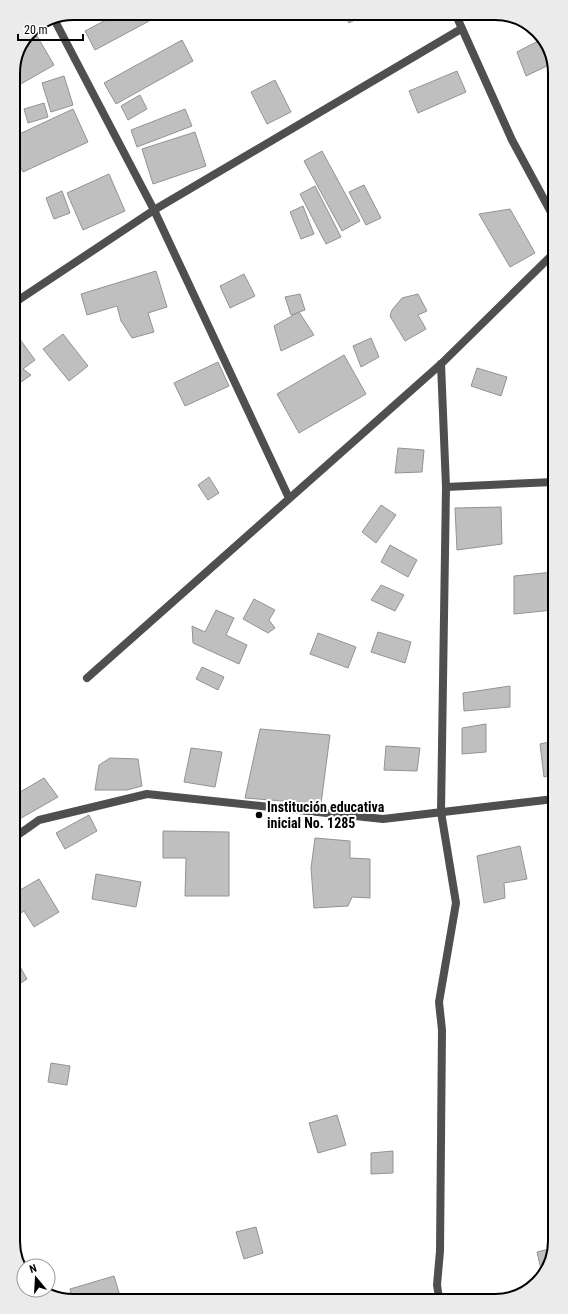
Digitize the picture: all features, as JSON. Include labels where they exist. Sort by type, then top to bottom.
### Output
[{"type":"street","points":[[458,20],[512,140],[548,207]]},
{"type":"street","points":[[56,23],[154,210],[289,498]]},
{"type":"street","points":[[20,299],[154,210],[461,29]]},
{"type":"street","points":[[87,678],[441,364],[548,259]]},
{"type":"street","points":[[438,1294],[437,1285],[440,1251],[442,1030],[439,1002],[456,903],[441,812],[446,487],[441,364]]},
{"type":"street","points":[[446,487],[548,482]]},
{"type":"street","points":[[20,833],[39,820],[147,794],[383,819],[548,800]]},
{"type":"building","points":[[106,20],[151,20],[95,50],[85,31]]},
{"type":"building","points":[[347,20],[355,20],[349,23]]},
{"type":"building","points":[[37,36],[54,65],[20,84],[20,69],[22,59],[25,49]]},
{"type":"building","points":[[182,40],[193,61],[116,104],[104,83]]},
{"type":"building","points":[[538,41],[548,66],[526,76],[517,52]]},
{"type":"building","points":[[457,71],[466,92],[418,113],[409,91]]},
{"type":"building","points":[[64,76],[73,105],[51,112],[42,83]]},
{"type":"building","points":[[275,80],[291,112],[267,124],[251,92]]},
{"type":"building","points":[[140,95],[147,109],[128,120],[121,106]]},
{"type":"building","points":[[44,103],[48,117],[28,123],[24,109]]},
{"type":"building","points":[[73,109],[88,142],[23,172],[20,166],[20,134]]},
{"type":"building","points":[[185,109],[192,126],[137,147],[131,130]]},
{"type":"building","points":[[195,132],[206,166],[153,184],[142,149]]},
{"type":"building","points":[[322,151],[360,221],[342,231],[304,161]]},
{"type":"building","points":[[109,174],[125,211],[83,230],[67,193]]},
{"type":"building","points":[[364,185],[381,218],[366,225],[349,192]]},
{"type":"building","points":[[315,186],[341,237],[326,244],[300,194]]},
{"type":"building","points":[[62,191],[70,213],[54,219],[46,198]]},
{"type":"building","points":[[303,206],[314,234],[301,239],[290,212]]},
{"type":"building","points":[[510,209],[535,253],[510,267],[479,214]]},
{"type":"building","points":[[156,271],[167,307],[148,313],[154,332],[132,338],[121,321],[117,306],[87,315],[81,294]]},
{"type":"building","points":[[244,274],[255,296],[230,308],[220,286]]},
{"type":"building","points":[[300,294],[305,310],[291,315],[285,297]]},
{"type":"building","points":[[418,294],[427,311],[418,315],[426,329],[405,341],[390,316],[392,310],[402,298]]},
{"type":"building","points":[[299,312],[314,335],[281,351],[274,326]]},
{"type":"building","points":[[63,334],[88,366],[69,381],[43,349]]},
{"type":"building","points":[[371,338],[379,357],[361,367],[353,346]]},
{"type":"building","points":[[20,339],[35,360],[23,369],[31,375],[20,383]]},
{"type":"building","points":[[344,355],[366,394],[299,433],[277,394]]},
{"type":"building","points":[[218,362],[229,386],[185,406],[174,383]]},
{"type":"building","points":[[477,368],[507,377],[501,396],[471,386]]},
{"type":"building","points":[[398,448],[424,450],[422,472],[395,473]]},
{"type":"building","points":[[209,477],[219,493],[208,500],[198,485]]},
{"type":"building","points":[[381,505],[396,515],[376,543],[362,532]]},
{"type":"building","points":[[501,507],[502,544],[457,550],[455,508]]},
{"type":"building","points":[[390,545],[417,560],[408,577],[381,562]]},
{"type":"building","points":[[548,573],[548,611],[514,614],[514,576]]},
{"type":"building","points":[[381,585],[404,595],[395,611],[371,600]]},
{"type":"building","points":[[254,599],[275,610],[269,620],[275,628],[268,633],[243,619]]},
{"type":"building","points":[[216,610],[234,618],[226,635],[247,645],[239,664],[193,643],[192,626],[205,632]]},
{"type":"building","points":[[378,632],[411,642],[405,663],[371,652]]},
{"type":"building","points":[[318,633],[356,647],[348,668],[310,654]]},
{"type":"building","points":[[202,667],[224,677],[218,690],[196,679]]},
{"type":"building","points":[[510,686],[510,707],[464,711],[463,693]]},
{"type":"building","points":[[486,724],[486,752],[462,754],[462,728]]},
{"type":"building","points":[[260,729],[330,735],[321,804],[245,798]]},
{"type":"building","points":[[548,742],[548,776],[544,777],[540,744]]},
{"type":"building","points":[[386,746],[420,748],[417,771],[384,770]]},
{"type":"building","points":[[191,748],[222,752],[215,787],[184,782]]},
{"type":"building","points":[[110,758],[138,759],[142,786],[127,790],[95,790],[99,765]]},
{"type":"building","points":[[44,778],[58,797],[20,819],[20,792]]},
{"type":"building","points":[[89,815],[97,831],[65,849],[56,833]]},
{"type":"building","points":[[163,831],[229,832],[229,896],[185,896],[186,858],[163,858]]},
{"type":"building","points":[[315,838],[350,841],[350,858],[370,859],[370,898],[352,897],[348,906],[314,908],[311,868]]},
{"type":"building","points":[[520,846],[527,879],[504,883],[505,898],[484,903],[477,856]]},
{"type":"building","points":[[96,874],[141,882],[136,907],[92,899]]},
{"type":"building","points":[[39,879],[59,912],[34,927],[24,911],[20,914],[20,890]]},
{"type":"building","points":[[20,967],[27,979],[20,983]]},
{"type":"building","points":[[51,1063],[70,1066],[67,1085],[48,1082]]},
{"type":"building","points":[[337,1115],[346,1145],[318,1153],[309,1123]]},
{"type":"building","points":[[393,1151],[393,1173],[371,1174],[371,1153]]},
{"type":"building","points":[[256,1227],[263,1253],[244,1259],[236,1232]]},
{"type":"building","points":[[548,1249],[541,1268],[537,1252]]},
{"type":"building","points":[[114,1276],[119,1294],[71,1294],[70,1289]]},
{"type":"place","name":"Institución educativa inicial No. 1285","points":[[259,815]]}]
